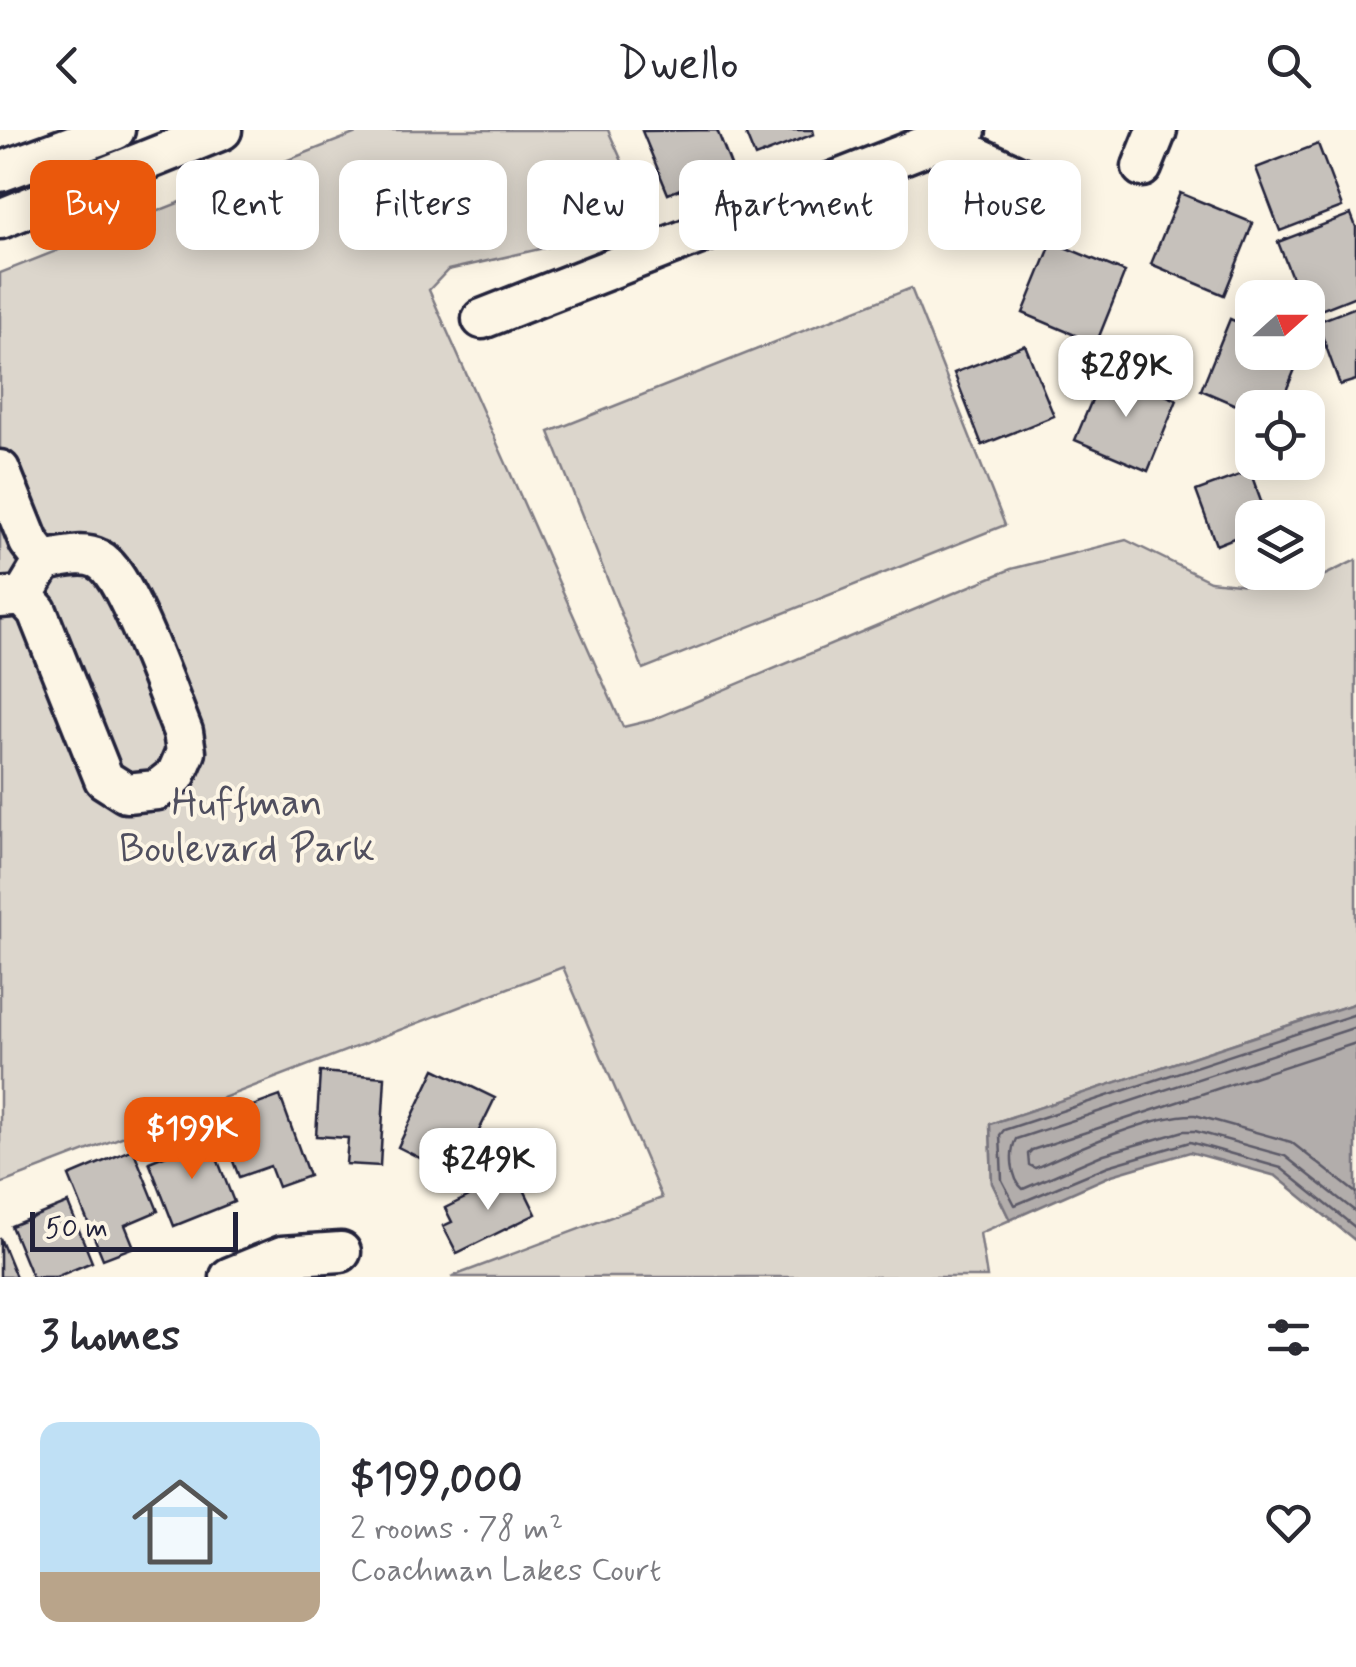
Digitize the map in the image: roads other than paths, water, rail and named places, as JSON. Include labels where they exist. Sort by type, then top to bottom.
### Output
[{"type":"street","points":[[0,172],[116,130]]},
{"type":"street","points":[[0,220],[222,130]]},
{"type":"street","points":[[1142,168],[1157,130]]},
{"type":"street","points":[[482,319],[895,143],[953,135],[997,160]]},
{"type":"street","points":[[0,470],[29,542],[44,561]]},
{"type":"street","points":[[84,554],[102,560],[120,580],[183,732],[186,752],[176,775],[157,790],[126,792],[104,779],[37,612],[12,597],[44,561],[84,554]]},
{"type":"street","points":[[230,1277],[282,1256],[341,1252]]},
{"type":"water","points":[[1356,1003],[1356,1241],[1276,1176],[1190,1152],[1112,1175],[1010,1220],[992,1183],[990,1124]]},
{"type":"park label","name":"Huffman Boulevard Park","points":[[247,824]]}]
